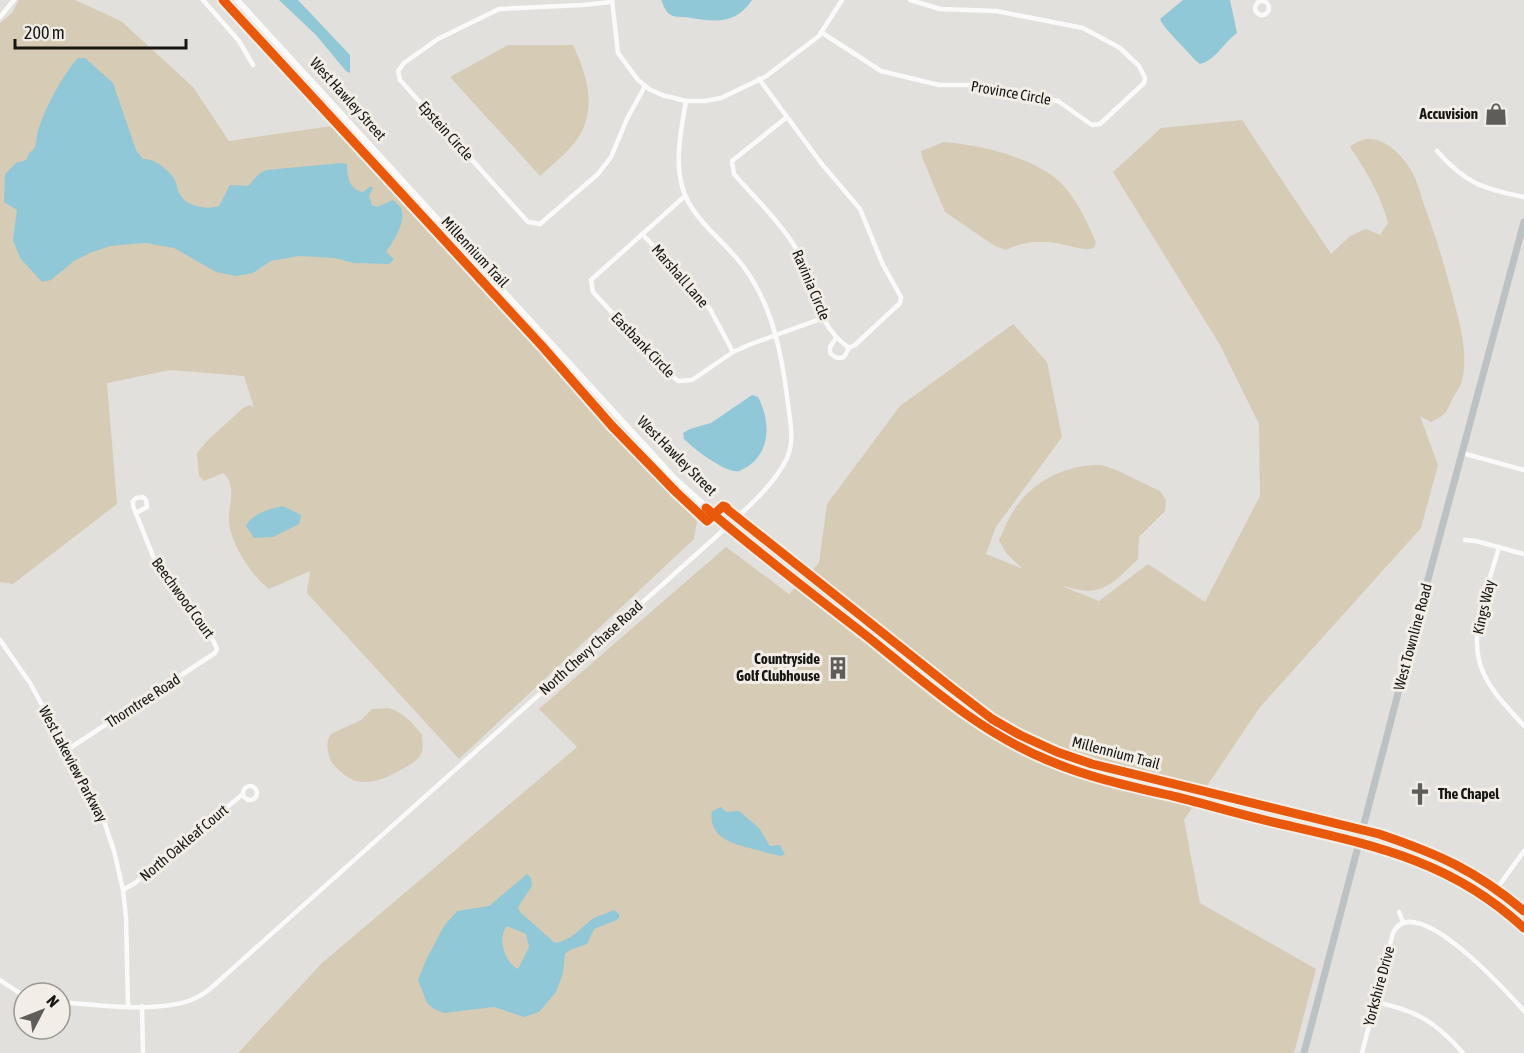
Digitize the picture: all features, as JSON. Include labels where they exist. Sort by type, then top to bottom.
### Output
[{"type":"main road","name":"West Townline Road","points":[[1304,1053],[1524,222]]},
{"type":"street","points":[[0,17],[14,0]]},
{"type":"street","points":[[203,0],[239,41],[253,65]]},
{"type":"street","name":"West Hawley Street","points":[[237,0],[675,478],[728,526],[972,719],[1028,752],[1067,768],[1282,824],[1359,841],[1435,868],[1490,898],[1524,928]]},
{"type":"street","points":[[612,1],[618,53],[638,80],[662,95],[705,101],[721,98],[759,80],[821,32],[842,0]]},
{"type":"street","name":"Province Circle","points":[[821,32],[882,71],[939,85],[974,85],[1058,101],[1092,125],[1100,124],[1144,83],[1145,78],[1139,66],[1120,48],[1083,28],[996,11],[940,9],[910,0]]},
{"type":"street","name":"Epstein Circle","points":[[612,1],[582,5],[499,9],[438,39],[404,63],[398,71],[400,80],[527,221],[540,224],[597,175],[611,157],[645,86]]},
{"type":"street","points":[[759,80],[821,163],[860,209],[883,265],[901,297],[900,303],[857,344],[849,348],[844,357],[839,359],[830,353],[830,347],[836,338]]},
{"type":"street","name":"North Chevy Chase Road","points":[[72,1003],[142,1006],[188,1001],[211,988],[728,526],[768,487],[788,456],[792,437],[783,364],[760,291],[743,266],[693,210],[686,196],[679,167],[681,130],[686,100]]},
{"type":"street","name":"Ravinia Circle","points":[[787,117],[732,161],[731,167],[734,174],[790,239],[800,254],[818,309],[836,338],[849,348]]},
{"type":"street","points":[[1437,152],[1452,168],[1474,183],[1524,197]]},
{"type":"street","name":"Eastbank Circle","points":[[686,196],[591,280],[593,292],[666,371],[678,381],[693,380],[733,352],[824,318]]},
{"type":"street","name":"Marshall Lane","points":[[642,234],[710,309],[733,352]]},
{"type":"street","points":[[1462,453],[1524,470]]},
{"type":"street","name":"Beechwood Court","points":[[136,513],[157,566],[213,640],[217,649]]},
{"type":"street","points":[[1465,540],[1524,554]]},
{"type":"street","name":"Kings Way","points":[[1499,547],[1478,625],[1477,654],[1489,684],[1524,726]]},
{"type":"street","name":"West Lakeview Parkway","points":[[0,640],[30,683],[102,815],[114,851],[123,890],[128,1006]]},
{"type":"street","name":"Thorntree Road","points":[[67,750],[177,679],[215,653],[217,649]]},
{"type":"street","name":"North Oakleaf Court","points":[[123,890],[135,883],[243,794]]},
{"type":"street","points":[[1490,898],[1524,851]]},
{"type":"street","points":[[1399,912],[1403,922],[1416,922],[1463,950],[1489,973],[1524,1011]]},
{"type":"street","name":"Yorkshire Drive","points":[[1362,1053],[1393,933],[1403,922]]},
{"type":"street","points":[[1375,1002],[1410,1011],[1430,1021],[1463,1053]]},
{"type":"street","points":[[142,1006],[143,1053]]},
{"type":"shaded area","points":[[19,0],[75,0],[121,21],[193,87],[229,141],[332,126],[697,521],[694,539],[459,759],[307,593],[310,571],[269,589],[243,558],[230,530],[231,489],[228,478],[223,473],[204,481],[199,476],[197,453],[243,408],[250,405],[254,407],[244,376],[170,370],[107,383],[117,504],[13,584],[0,582],[0,23],[12,13]]},
{"type":"shaded area","points":[[508,45],[573,45],[588,89],[588,112],[580,135],[566,152],[540,176],[450,77]]},
{"type":"shaded area","points":[[1242,120],[1331,254],[1350,236],[1366,229],[1380,235],[1388,223],[1377,193],[1350,147],[1359,141],[1377,140],[1385,143],[1400,156],[1415,179],[1438,246],[1459,322],[1464,354],[1462,382],[1446,412],[1431,422],[1420,416],[1438,465],[1421,528],[1260,707],[1184,820],[1200,903],[1316,969],[1294,1053],[238,1053],[322,963],[577,747],[539,709],[726,547],[789,594],[819,563],[827,504],[900,406],[1013,324],[1047,362],[1062,437],[996,527],[986,554],[1023,569],[1006,553],[999,540],[1010,516],[1026,494],[1045,480],[1066,470],[1089,465],[1105,466],[1160,491],[1166,500],[1165,511],[1139,537],[1138,559],[1119,577],[1098,590],[1080,590],[1062,586],[1099,601],[1148,564],[1205,602],[1260,496],[1259,424],[1220,345],[1113,172],[1161,128]]},
{"type":"shaded area","points":[[944,142],[990,149],[1022,159],[1050,174],[1067,189],[1077,203],[1096,242],[1094,248],[1082,249],[1040,242],[1026,243],[1006,250],[995,246],[945,212],[921,151]]},
{"type":"shaded area","points":[[389,708],[408,719],[422,735],[421,754],[408,766],[376,781],[361,782],[347,777],[330,758],[327,745],[331,734],[361,720],[372,709]]},
{"type":"water","points":[[279,0],[298,0],[350,55],[350,73],[316,35]]},
{"type":"water","points":[[661,0],[752,0],[739,14],[725,20],[709,20],[670,15]]},
{"type":"water","points":[[1183,0],[1230,0],[1237,33],[1211,59],[1200,64],[1170,33],[1160,19]]},
{"type":"water","points":[[78,58],[85,58],[113,83],[136,150],[143,159],[156,162],[168,171],[174,178],[180,194],[188,203],[204,207],[219,206],[230,185],[248,186],[266,170],[347,164],[348,178],[358,191],[363,192],[371,186],[373,188],[369,196],[372,205],[377,207],[393,200],[401,208],[401,225],[386,252],[394,259],[389,264],[354,263],[334,258],[299,256],[271,261],[253,273],[236,276],[216,272],[174,248],[145,243],[110,246],[90,253],[74,261],[51,280],[42,282],[20,258],[13,240],[17,210],[4,202],[5,174],[16,163],[26,160],[34,149],[48,105]]},
{"type":"water","points":[[752,395],[758,397],[762,406],[766,435],[761,453],[747,467],[739,471],[726,469],[684,439],[683,433],[711,423]]},
{"type":"water","points":[[283,506],[301,515],[299,524],[273,537],[254,538],[246,526],[252,518],[262,512]]},
{"type":"water","points":[[721,807],[726,812],[739,811],[759,828],[770,846],[780,845],[785,854],[781,856],[740,846],[725,839],[714,828],[712,821],[712,811]]},
{"type":"water","points":[[527,874],[531,878],[532,886],[518,907],[520,912],[555,943],[570,937],[599,916],[614,910],[619,917],[617,920],[594,929],[587,944],[565,954],[563,973],[556,992],[539,1012],[524,1017],[494,1007],[444,1013],[434,1009],[427,1003],[418,980],[444,926],[457,911],[489,906]],"holes":[[[507,926],[526,934],[529,947],[518,969],[509,961],[503,949],[504,931]]]},
{"type":"cycle path","name":"Millennium Trail","points":[[223,0],[542,346],[612,426],[707,521],[723,506],[726,507],[953,689],[992,719],[1020,735],[1057,752],[1092,764],[1400,841],[1438,856],[1472,874],[1524,911]]},
{"type":"cycle path","points":[[706,508],[955,706],[1025,750],[1065,767],[1128,786],[1383,849],[1441,872],[1470,887],[1497,905],[1524,928]]},
{"type":"place","name":"Accuvision","points":[[1496,114]]},
{"type":"place","name":"Countryside Golf Clubhouse","points":[[838,668]]},
{"type":"place","name":"The Chapel","points":[[1420,794]]}]
